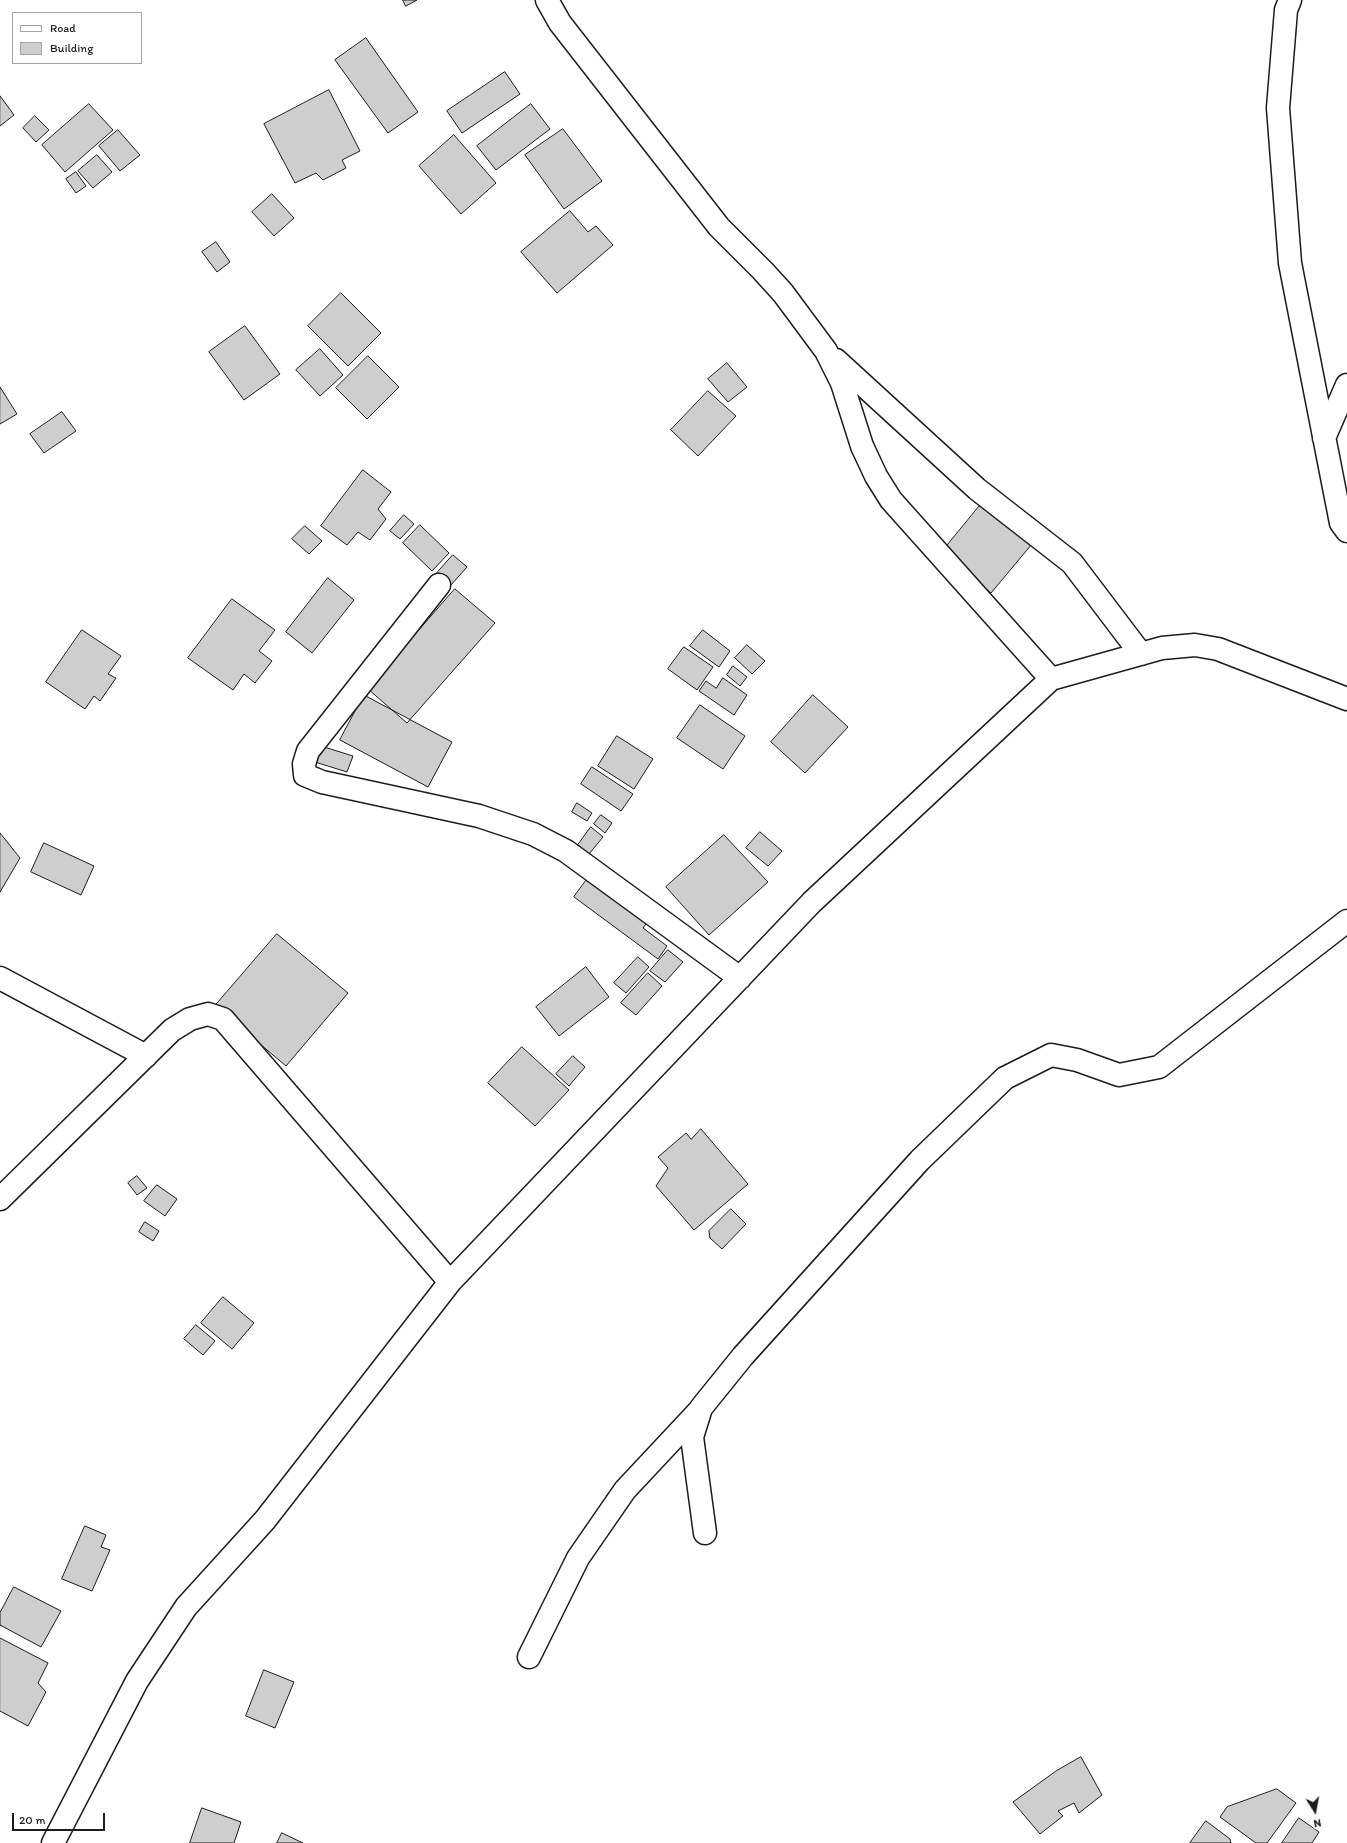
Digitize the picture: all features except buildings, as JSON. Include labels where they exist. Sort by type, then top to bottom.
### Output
[{"type":"street","points":[[547,0],[560,23],[719,227],[783,293],[826,351],[842,383],[862,446],[876,476],[891,500],[1051,679]]},
{"type":"street","points":[[1290,0],[1286,10],[1278,108],[1290,263],[1340,523],[1347,531]]},
{"type":"street","points":[[826,351],[977,489],[1072,564],[1141,654]]},
{"type":"street","points":[[1324,438],[1347,385]]},
{"type":"street","points":[[439,585],[308,751],[304,764],[305,775],[322,782],[479,816],[532,834],[566,851],[740,978]]},
{"type":"street","points":[[54,1843],[137,1681],[186,1607],[265,1520],[450,1282],[812,902],[1051,679],[1162,648],[1195,645],[1218,649],[1347,699]]},
{"type":"street","points":[[529,1657],[578,1558],[625,1490],[701,1408],[743,1356],[920,1160],[1005,1078],[1052,1055],[1077,1060],[1119,1075],[1159,1067],[1347,921]]},
{"type":"street","points":[[0,978],[146,1056]]},
{"type":"street","points":[[0,1199],[172,1030],[190,1019],[208,1014],[223,1018],[450,1282]]},
{"type":"street","points":[[701,1408],[692,1436],[705,1533]]}]
